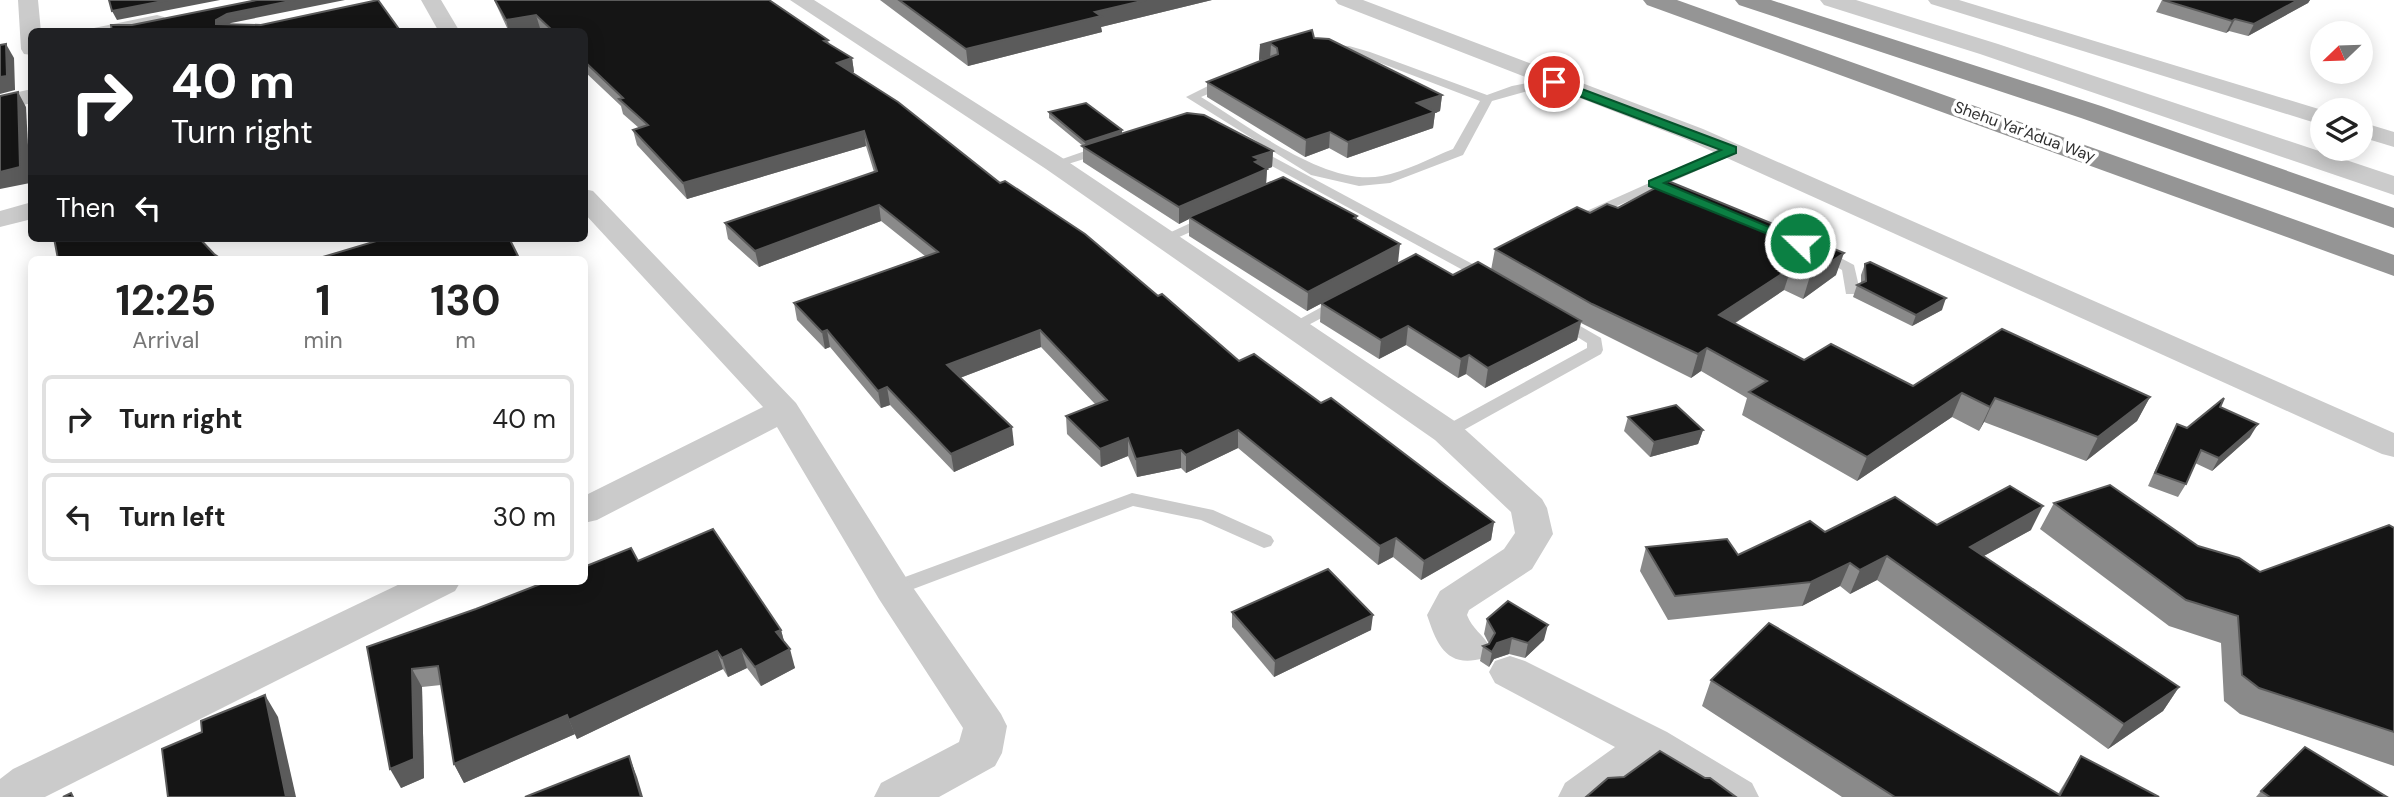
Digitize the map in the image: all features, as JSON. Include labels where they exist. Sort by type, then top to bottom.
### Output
[{"type":"highway","name":"Shehu Yar'Adua Way","points":[[1655,0],[2394,266]]},
{"type":"highway","name":"Shehu Yar'Adua Way","points":[[1747,0],[2091,112],[2394,219]]},
{"type":"street","points":[[24,47],[28,0]]},
{"type":"street","points":[[42,0],[50,28]]},
{"type":"street","points":[[433,0],[448,28]]},
{"type":"street","points":[[800,0],[1055,164],[1447,432],[1530,508],[1534,534],[1518,559],[1454,601],[1447,615],[1455,638],[1469,647]]},
{"type":"street","points":[[1345,0],[1732,150],[2394,446]]},
{"type":"street","points":[[1832,0],[1989,49],[2394,186]]},
{"type":"street","points":[[1938,0],[2310,114]]},
{"type":"street","points":[[122,28],[183,16]]},
{"type":"street","points":[[0,103],[28,97]]},
{"type":"street","points":[[2373,133],[2394,139]]},
{"type":"street","points":[[588,201],[783,410],[893,589],[985,726],[979,753],[897,797]]},
{"type":"street","points":[[0,219],[28,209]]},
{"type":"street","points":[[588,509],[709,450],[783,410]]},
{"type":"street","points":[[9,797],[29,783],[433,585]]},
{"type":"street","points":[[1510,672],[1651,745],[1736,797]]},
{"type":"street","points":[[1581,797],[1651,745]]},
{"type":"lane","points":[[1319,49],[1349,49],[1366,54],[1487,99],[1512,90],[1554,82]]},
{"type":"lane","points":[[1245,75],[1192,97],[1316,172],[1359,182],[1385,180],[1458,152],[1487,99]]},
{"type":"lane","points":[[1208,124],[1297,180],[1439,250],[1498,283]]},
{"type":"lane","points":[[1055,164],[1120,143]]},
{"type":"lane","points":[[1551,231],[1653,183],[1732,150]]},
{"type":"lane","points":[[1653,183],[1678,193]]},
{"type":"lane","points":[[1163,239],[1227,211]]},
{"type":"lane","points":[[1812,247],[1849,268],[1853,291]]},
{"type":"lane","points":[[1415,262],[1439,250]]},
{"type":"lane","points":[[1293,327],[1354,295]]},
{"type":"lane","points":[[1447,432],[1595,350],[1595,341],[1545,310]]},
{"type":"lane","points":[[893,589],[1132,499],[1206,515],[1264,541]]},
{"type":"building","points":[[109,0],[168,0],[112,11]]},
{"type":"building","points":[[257,0],[295,0],[227,14],[216,20],[216,24],[261,25],[378,0],[398,28],[111,28],[111,25],[132,25]]},
{"type":"building","points":[[495,0],[769,0],[828,40],[824,41],[852,58],[837,63],[898,102],[1000,183],[1005,181],[1085,234],[1158,296],[1162,294],[1239,361],[1254,354],[1321,403],[1331,398],[1494,522],[1424,561],[1396,538],[1380,546],[1238,430],[1186,455],[1181,450],[1136,459],[1128,438],[1100,449],[1066,416],[1107,400],[1040,330],[947,365],[1012,427],[951,454],[887,387],[878,391],[827,330],[822,332],[794,303],[938,252],[879,205],[755,251],[725,223],[877,171],[864,131],[683,183],[633,130],[648,125],[619,99],[623,98],[588,65],[588,28],[550,28],[536,15],[506,20]]},
{"type":"building","points":[[899,0],[1146,0],[1095,12],[1101,16],[966,49]]},
{"type":"building","points":[[2163,0],[2298,0],[2254,24],[2235,19],[2232,21]]},
{"type":"building","points":[[1312,30],[1314,38],[1329,39],[1442,95],[1417,103],[1435,112],[1348,142],[1330,132],[1306,140],[1207,82],[1278,54],[1277,48],[1271,44],[1260,45]]},
{"type":"building","points":[[6,44],[7,76],[0,77],[0,45]]},
{"type":"building","points":[[18,92],[20,167],[0,172],[0,96]]},
{"type":"building","points":[[1086,103],[1122,130],[1085,142],[1049,112]]},
{"type":"building","points":[[1187,113],[1204,115],[1273,151],[1254,157],[1260,160],[1255,162],[1267,169],[1179,207],[1082,146]]},
{"type":"building","points":[[1283,177],[1357,216],[1354,218],[1400,244],[1308,292],[1189,217]]},
{"type":"building","points":[[1668,181],[1844,253],[1810,276],[1791,268],[1719,315],[1804,360],[1831,344],[1913,386],[2002,329],[2150,397],[2098,437],[1995,398],[1990,407],[1962,393],[1867,457],[1749,392],[1767,381],[1707,348],[1698,354],[1592,304],[1495,249],[1577,207],[1590,213],[1607,204],[1618,208]]},
{"type":"building","points":[[55,242],[203,242],[217,256],[57,256]]},
{"type":"building","points":[[373,242],[511,242],[518,256],[326,256]]},
{"type":"building","points":[[1416,254],[1453,275],[1478,262],[1581,321],[1488,368],[1469,355],[1461,359],[1408,326],[1381,340],[1321,303]]},
{"type":"building","points":[[1870,262],[1946,298],[1916,315],[1857,285],[1866,281],[1865,264]]},
{"type":"building","points":[[2224,398],[2220,407],[2258,424],[2219,458],[2201,450],[2186,484],[2155,473],[2177,424],[2187,428]]},
{"type":"building","points":[[1676,405],[1703,430],[1654,442],[1628,417]]},
{"type":"building","points":[[2110,485],[2198,546],[2239,558],[2260,572],[2389,525],[2394,528],[2394,732],[2259,688],[2242,675],[2238,616],[2186,600],[2054,503]]},
{"type":"building","points":[[2010,486],[2043,506],[1970,547],[2179,687],[2124,724],[1887,556],[1860,570],[1850,563],[1811,582],[1675,596],[1646,547],[1727,539],[1738,555],[1810,521],[1825,532],[1895,497],[1937,525]]},
{"type":"building","points":[[713,529],[781,630],[776,632],[790,649],[755,667],[741,649],[722,658],[717,651],[569,720],[567,715],[454,764],[438,666],[412,669],[414,759],[390,769],[367,647],[538,585],[588,585],[588,565],[631,548],[638,561]]},
{"type":"building","points":[[1328,569],[1373,615],[1275,661],[1232,612]]},
{"type":"building","points":[[1508,601],[1548,625],[1528,643],[1512,638],[1497,643],[1492,652],[1483,646],[1489,644],[1495,633],[1487,619]]},
{"type":"building","points":[[1769,623],[2060,795],[2081,756],[2159,797],[1895,797],[1711,680]]},
{"type":"building","points":[[265,695],[286,797],[168,797],[162,749],[202,732],[201,721]]},
{"type":"building","points":[[2305,747],[2387,797],[2270,797],[2261,791]]},
{"type":"building","points":[[1660,751],[1705,778],[1710,778],[1736,797],[1586,797],[1608,778],[1624,777]]},
{"type":"building","points":[[629,756],[641,797],[525,797]]},
{"type":"route","points":[[1554,82],[1732,150],[1653,183],[1800,243]]}]
